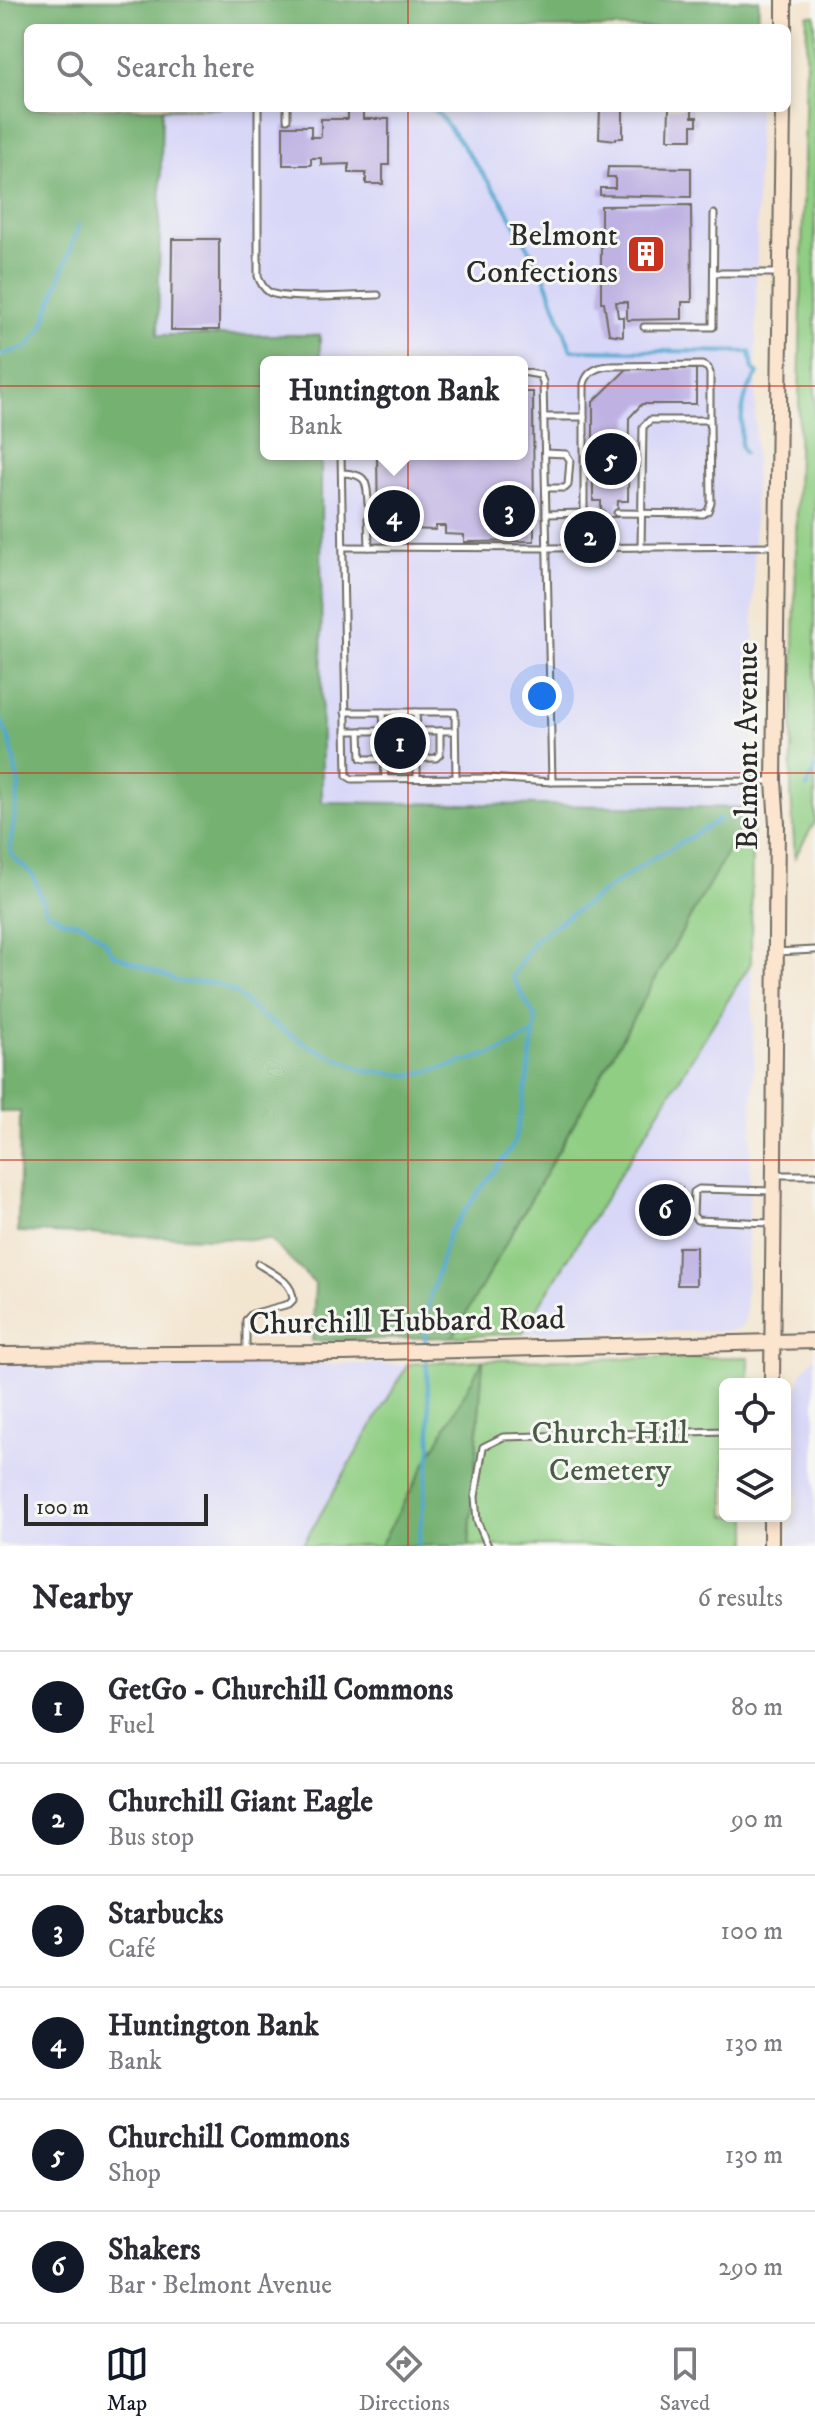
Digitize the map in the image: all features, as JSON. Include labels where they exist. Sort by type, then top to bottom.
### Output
[{"type":"main road","points":[[784,0],[784,24]]},
{"type":"main road","name":"Belmont Avenue","points":[[772,1378],[777,824],[774,781],[783,112]]},
{"type":"main road","name":"Churchill Hubbard Road","points":[[0,1355],[343,1353],[815,1341]]},
{"type":"main road","points":[[771,1522],[771,1546]]},
{"type":"lane","points":[[258,112],[258,276],[261,284],[270,293],[286,296],[378,295]]},
{"type":"lane","points":[[287,112],[287,119]]},
{"type":"lane","points":[[644,327],[713,327],[714,214]]},
{"type":"lane","points":[[714,273],[781,273]]},
{"type":"lane","points":[[584,513],[585,379],[595,369],[609,366],[702,365],[708,368],[711,508],[703,514],[617,513]]},
{"type":"lane","points":[[528,373],[540,375],[543,382],[552,782]]},
{"type":"lane","points":[[545,417],[584,418]]},
{"type":"lane","points":[[641,548],[641,432],[646,423],[656,420],[710,420]]},
{"type":"lane","points":[[545,453],[566,454],[570,460],[568,485],[565,488],[546,488]]},
{"type":"lane","points":[[341,460],[347,776],[352,779],[456,778],[552,782],[774,781]]},
{"type":"lane","points":[[342,473],[363,478],[367,486],[368,504]]},
{"type":"lane","points":[[546,514],[601,513]]},
{"type":"lane","points":[[368,517],[369,547]]},
{"type":"lane","points":[[343,547],[777,546]]},
{"type":"lane","points":[[345,712],[455,712],[456,778]]},
{"type":"lane","points":[[383,712],[384,731]]},
{"type":"lane","points":[[416,712],[417,731]]},
{"type":"lane","points":[[346,731],[455,731]]},
{"type":"lane","points":[[360,731],[361,758],[439,757],[440,731]]},
{"type":"lane","points":[[384,758],[385,778]]},
{"type":"lane","points":[[417,758],[417,778]]},
{"type":"lane","points":[[775,952],[815,950]]},
{"type":"lane","points":[[773,1223],[697,1220],[693,1215],[694,1192],[815,1175]]},
{"type":"lane","points":[[246,1353],[246,1320],[252,1314],[289,1304],[293,1300],[290,1285],[258,1264]]},
{"type":"lane","points":[[488,1546],[477,1521],[475,1497],[483,1447],[503,1437],[719,1431]]},
{"type":"shaded area","points":[[162,112],[758,112],[752,808],[322,802],[321,460],[528,460],[528,356],[320,356],[320,336],[158,335]]},
{"type":"shaded area","points":[[751,963],[754,1058],[745,1321],[740,1328],[728,1331],[522,1333]]},
{"type":"shaded area","points":[[815,1357],[815,1546],[789,1546],[797,1502],[798,1387],[802,1371]]},
{"type":"shaded area","points":[[0,1363],[408,1364],[302,1546],[0,1546]]},
{"type":"green space","points":[[0,0],[759,0],[758,24],[24,24],[24,112],[162,112],[158,335],[320,335],[320,356],[260,356],[260,460],[321,460],[322,802],[752,808],[453,1337],[312,1341],[315,1284],[270,1240],[18,1232],[20,1112],[0,1112]]},
{"type":"green space","points":[[807,15],[815,15],[815,822],[795,857],[791,793]]},
{"type":"green space","points":[[752,808],[751,963],[522,1333],[453,1337]]},
{"type":"green space","name":"Church Hill Cemetery","points":[[749,1357],[749,1378],[719,1378],[719,1522],[748,1522],[748,1546],[469,1546],[483,1362],[380,1546],[302,1546],[408,1364],[483,1360]]},
{"type":"green space","points":[[483,1360],[469,1546],[380,1546]]},
{"type":"building","points":[[348,112],[363,112],[363,119],[389,119],[389,165],[383,165],[383,184],[366,184],[366,173],[349,173],[349,164],[321,165],[321,158],[311,158],[311,165],[283,165],[283,126],[311,126],[311,137],[321,137],[321,119],[348,119]]},
{"type":"building","points":[[600,112],[623,112],[623,138],[599,138]]},
{"type":"building","points":[[669,112],[692,112],[692,117],[697,117],[697,125],[692,125],[692,139],[668,139]]},
{"type":"building","points":[[608,167],[691,168],[691,197],[600,195],[600,188],[615,188],[615,177],[607,177]]},
{"type":"building","name":"Belmont Confections","points":[[691,205],[692,302],[682,302],[682,319],[627,320],[627,302],[616,302],[618,317],[623,317],[623,336],[609,334],[604,302],[601,302],[601,206]]},
{"type":"building","points":[[172,239],[219,239],[219,330],[171,330]]},
{"type":"building","points":[[628,368],[696,369],[696,404],[642,404],[629,418],[628,501],[618,501],[617,517],[601,517],[601,501],[593,501],[593,402]]},
{"type":"building","points":[[528,392],[533,392],[534,541],[464,542],[464,535],[445,534],[445,526],[436,526],[436,530],[378,528],[377,460],[528,460]]},
{"type":"building","points":[[656,1184],[662,1184],[662,1188],[678,1185],[682,1188],[681,1197],[678,1197],[677,1226],[653,1222]]},
{"type":"building","points":[[678,1247],[696,1247],[696,1285],[677,1285]]},
{"type":"waterway","points":[[436,112],[501,199],[546,280],[571,350],[750,352],[753,369],[758,374],[743,408],[741,447],[744,453]]},
{"type":"waterway","points":[[0,355],[28,347],[43,326],[79,225]]},
{"type":"waterway","points":[[0,718],[10,741],[19,786],[10,847],[13,857],[33,875],[46,911],[65,921],[82,923],[104,940],[113,954],[180,982],[214,983],[234,992],[262,1017],[309,1046],[366,1071],[409,1075],[447,1067],[501,1051],[533,1034]]},
{"type":"waterway","points":[[807,788],[815,767]]},
{"type":"waterway","points":[[418,1546],[431,1447],[424,1319],[449,1232],[514,1144],[527,1082],[536,1019],[512,976],[536,938],[647,862],[721,819]]},
{"type":"place","name":"Belmont Confections","points":[[646,254]]},
{"type":"place","name":"Churchill Commons","points":[[611,459]]},
{"type":"place","name":"Starbucks","points":[[509,511]]},
{"type":"place","name":"Huntington Bank","points":[[394,516]]},
{"type":"place","name":"Churchill Giant Eagle","points":[[590,537]]},
{"type":"place","name":"GetGo - Churchill Commons","points":[[400,743]]},
{"type":"place","name":"Shakers","points":[[665,1210]]}]
